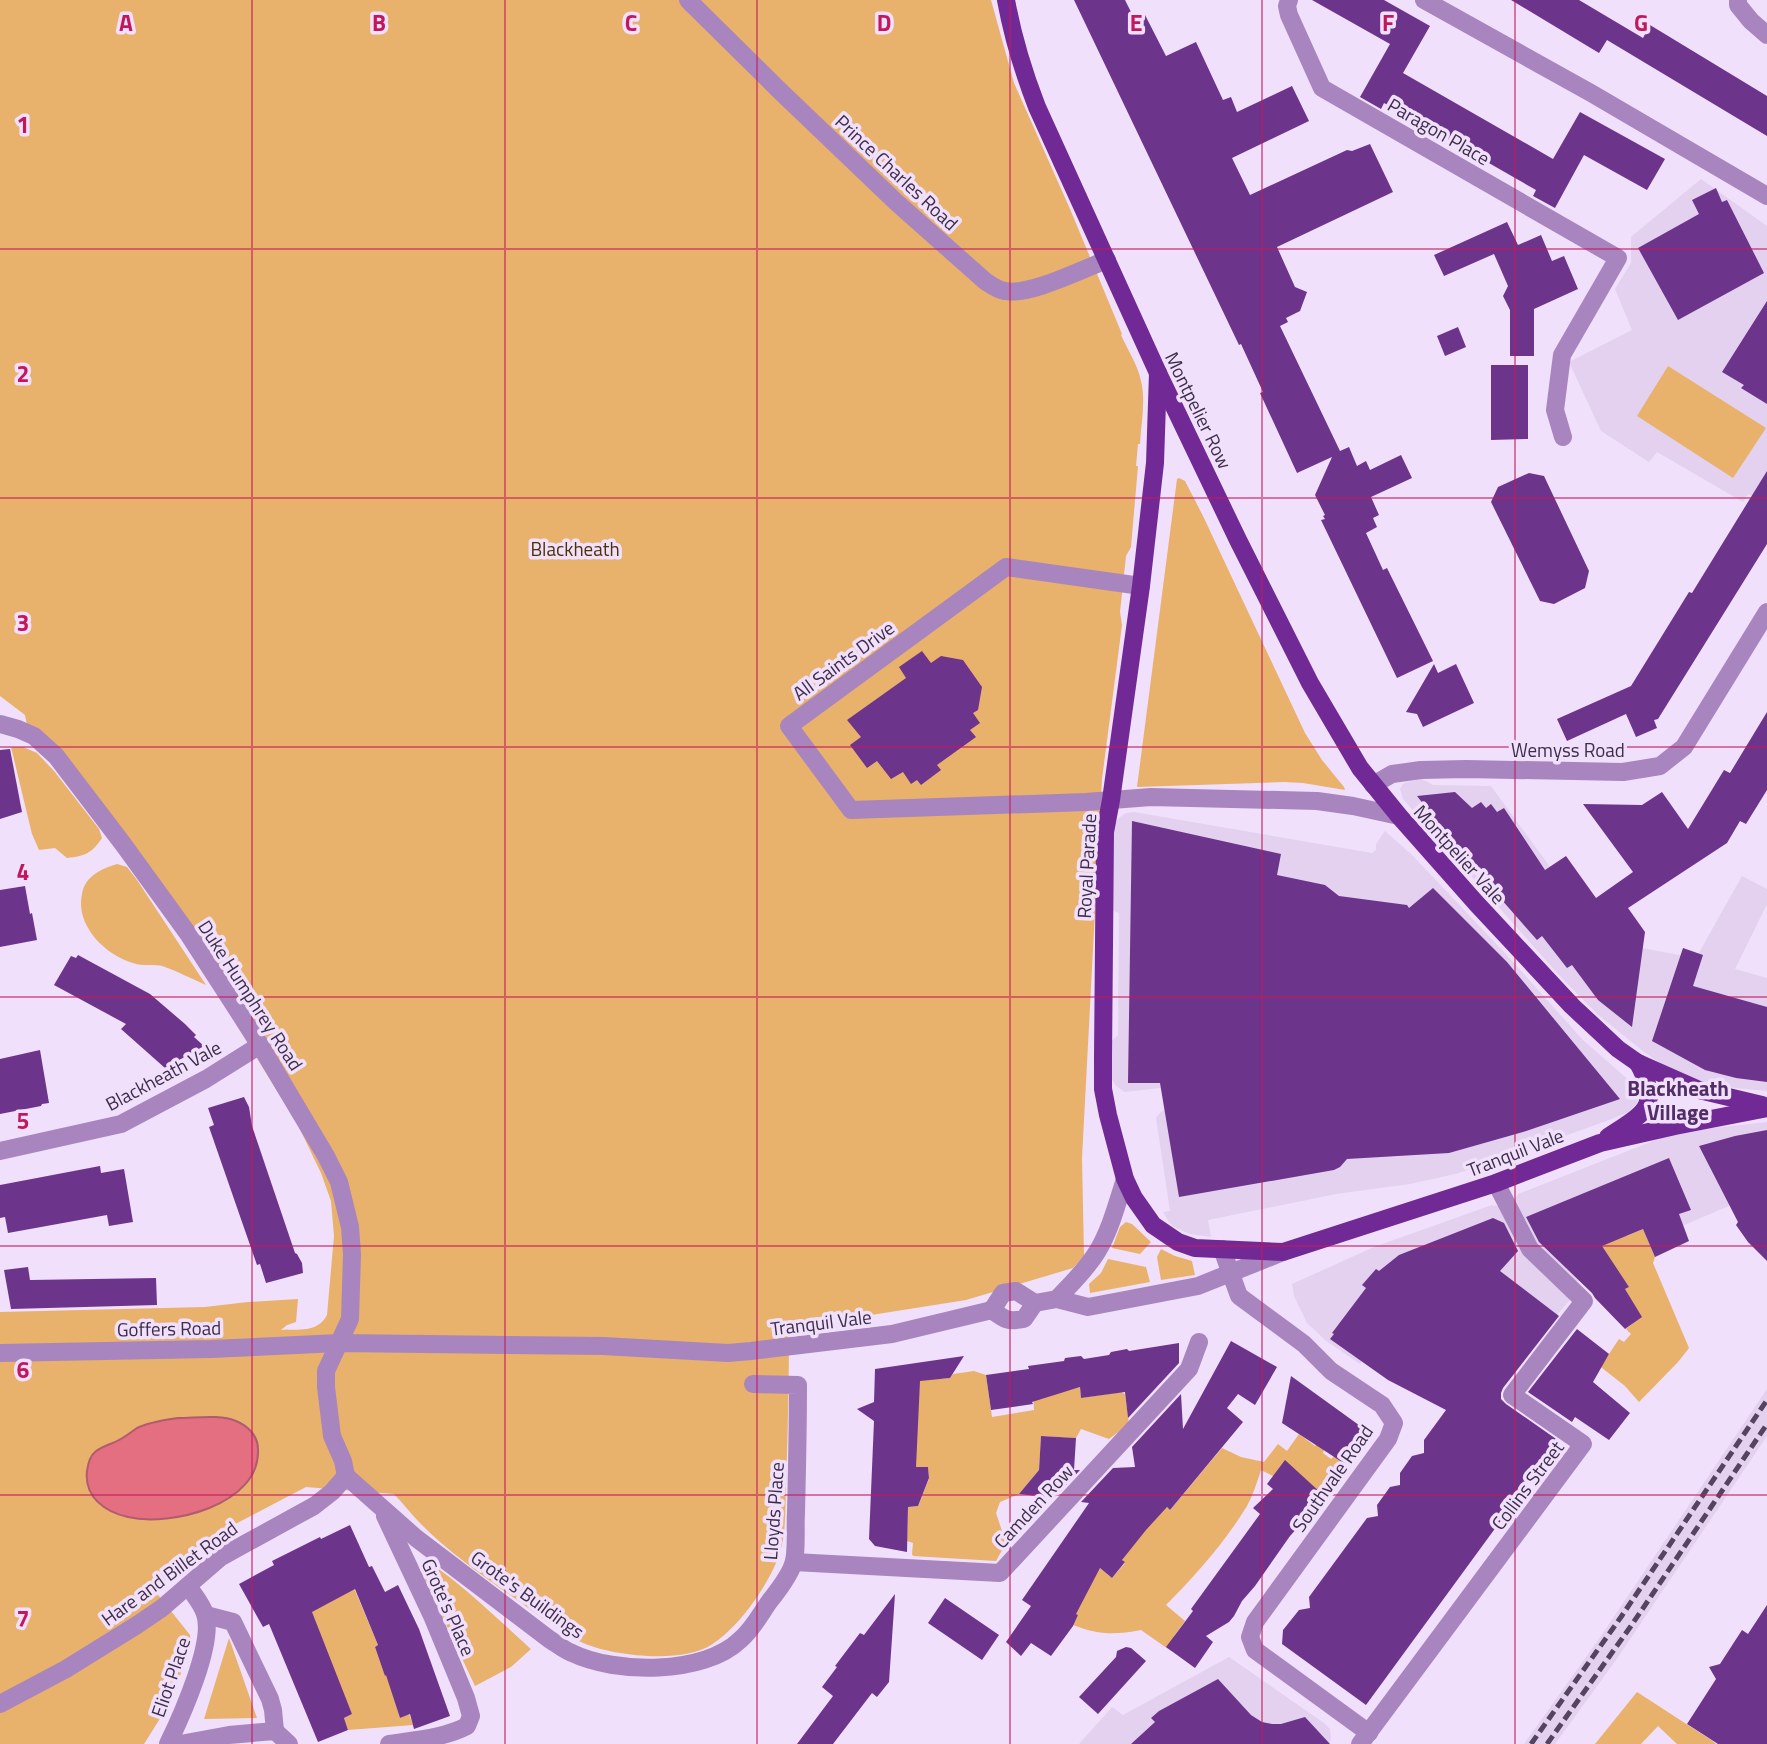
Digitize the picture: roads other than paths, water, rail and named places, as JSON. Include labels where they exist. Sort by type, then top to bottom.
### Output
[{"type":"main road","name":"Montpelier Row","points":[[1006,0],[1015,43],[1037,107],[1158,373],[1238,540],[1310,683],[1360,768],[1399,816]]},
{"type":"main road","name":"Royal Parade","points":[[1125,1180],[1103,1089],[1105,832],[1141,586],[1154,463],[1158,373]]},
{"type":"main road","name":"Montpelier Vale","points":[[1399,816],[1572,1006],[1618,1049],[1637,1063],[1699,1090]]},
{"type":"main road","points":[[1600,1143],[1636,1118],[1649,1100],[1647,1080],[1637,1063]]},
{"type":"main road","name":"Tranquil Vale","points":[[1699,1090],[1767,1107]]},
{"type":"main road","name":"Tranquil Vale","points":[[1125,1180],[1153,1225],[1178,1242],[1195,1248],[1283,1252],[1496,1183],[1600,1143],[1767,1107]]},
{"type":"street","name":"Prince Charles Road","points":[[688,0],[896,202],[985,281],[1007,292],[1026,290],[1107,260]]},
{"type":"street","name":"Paragon Place","points":[[1289,0],[1289,15],[1322,88],[1618,258],[1562,355],[1555,410],[1563,437]]},
{"type":"street","points":[[1424,0],[1591,93],[1767,196]]},
{"type":"street","points":[[1738,0],[1738,5],[1751,21],[1767,35]]},
{"type":"street","name":"All Saints Drive","points":[[1111,800],[851,810],[789,726],[1006,567],[1141,586]]},
{"type":"street","name":"Wemyss Road","points":[[1373,785],[1399,772],[1421,770],[1623,772],[1660,766],[1684,747],[1767,612]]},
{"type":"street","name":"Duke Humphrey Road","points":[[2,724],[34,736],[56,756],[123,844],[189,936],[260,1045],[326,1156],[339,1182],[345,1204],[352,1254],[350,1319],[339,1343]]},
{"type":"street","name":"Montpelier Vale","points":[[1111,800],[1152,797],[1317,801],[1399,816]]},
{"type":"street","name":"Blackheath Vale","points":[[0,1151],[121,1124],[206,1079],[260,1045]]},
{"type":"street","points":[[1057,1299],[1085,1270],[1099,1250],[1125,1180]]},
{"type":"street","name":"Collins Street","points":[[1364,1739],[1583,1444],[1512,1395],[1584,1301],[1530,1250],[1496,1183]]},
{"type":"street","name":"Southvale Road","points":[[1222,1249],[1239,1296],[1304,1344],[1331,1371],[1382,1405],[1394,1423],[1388,1439],[1255,1622],[1250,1637],[1255,1650],[1364,1739]]},
{"type":"street","name":"Tranquil Vale","points":[[339,1343],[603,1346],[728,1353],[751,1351],[892,1334],[992,1310],[1010,1322],[1024,1319],[1035,1303],[1057,1299],[1088,1307],[1198,1286],[1283,1252]]},
{"type":"street","points":[[992,1310],[1003,1293],[1016,1291],[1035,1303]]},
{"type":"street","name":"Camden Row","points":[[794,1562],[1000,1573],[1189,1369],[1199,1342]]},
{"type":"street","points":[[339,1343],[326,1371],[326,1387],[332,1436],[343,1461],[345,1476]]},
{"type":"street","name":"Goffers Road","points":[[0,1353],[211,1349],[339,1343]]},
{"type":"street","name":"Lloyds Place","points":[[716,1656],[739,1642],[756,1622],[794,1562],[799,1441],[798,1385],[753,1384]]},
{"type":"street","name":"Grote's Buildings","points":[[345,1476],[415,1538],[573,1654],[625,1666],[655,1667],[685,1665],[716,1656]]},
{"type":"street","name":"Hare and Billet Road","points":[[0,1704],[66,1669],[137,1625],[162,1608],[221,1558],[314,1506],[332,1492],[345,1476]]},
{"type":"street","name":"Grote's Place","points":[[380,1507],[433,1618],[471,1716],[467,1726],[456,1732],[389,1744]]},
{"type":"street","points":[[188,1586],[206,1615],[233,1622],[270,1699],[275,1731],[289,1744]]},
{"type":"street","name":"Eliot Place","points":[[168,1744],[182,1716],[197,1671],[206,1639],[206,1615]]},
{"type":"street","name":"Eliot Place","points":[[180,1744],[229,1735],[275,1731]]},
{"type":"railway","points":[[1531,1744],[1621,1617],[1767,1400]]},
{"type":"railway","points":[[1547,1744],[1631,1626],[1767,1424]]},
{"type":"district","name":"Blackheath Village","points":[[1678,1100]]},
{"type":"park label","name":"Blackheath","points":[[575,548]]}]
